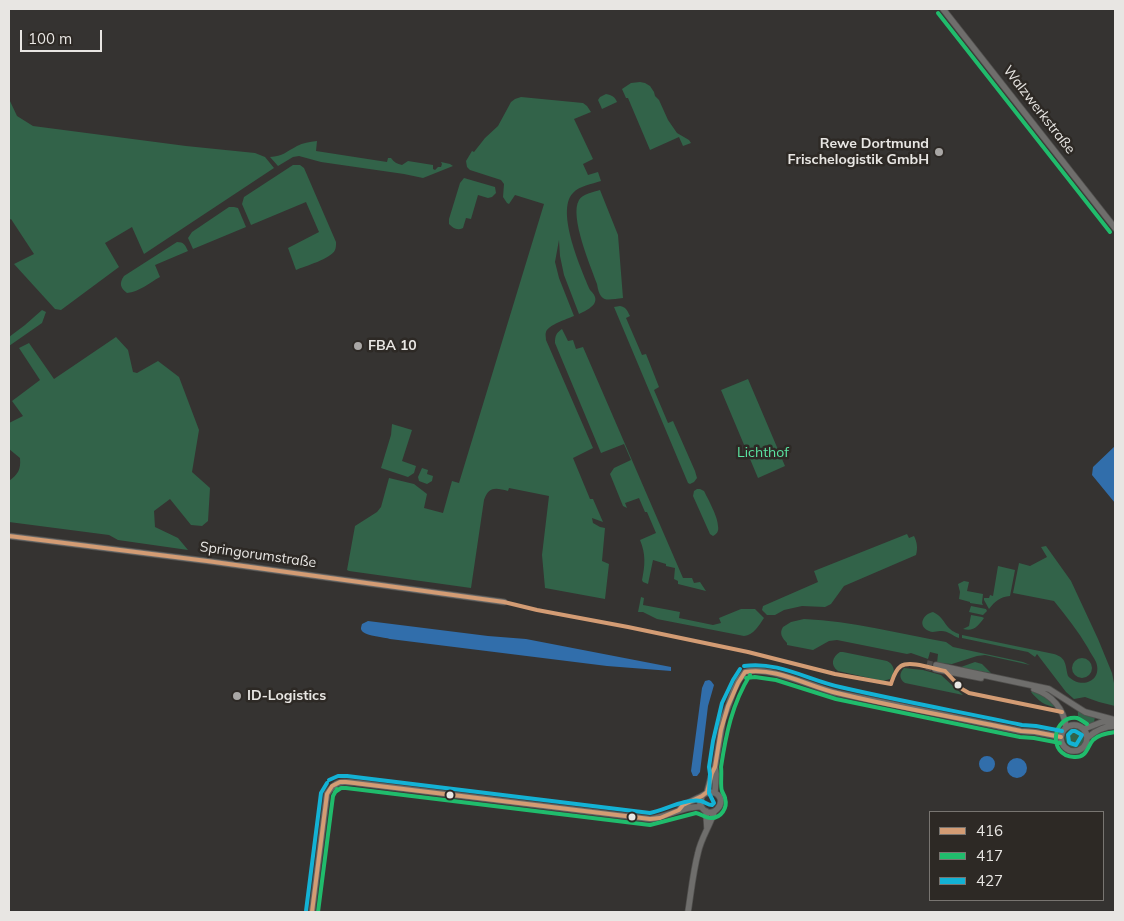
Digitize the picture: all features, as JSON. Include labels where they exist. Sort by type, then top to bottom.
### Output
[{"type":"street","name":"Walzwerkstraße","points":[[943,9],[1115,228]]},
{"type":"street","name":"Springorumstraße","points":[[9,536],[504,602]]},
{"type":"street","points":[[1066,727],[1066,719],[1062,712],[1046,694],[1036,690],[936,667],[1047,689],[1085,712],[1115,720]]},
{"type":"street","points":[[707,830],[704,809],[700,801],[705,794],[715,767],[723,720],[734,690],[745,672],[751,670],[761,670],[786,676],[835,692],[1021,731],[1061,736]]},
{"type":"street","points":[[1084,729],[1102,722],[1115,720]]},
{"type":"street","points":[[1087,738],[1084,729],[1075,725],[1066,727],[1062,731],[1061,736],[1062,742],[1068,750],[1079,750],[1084,746],[1087,738],[1096,731],[1104,727],[1115,726]]},
{"type":"street","points":[[688,912],[698,852],[714,812],[720,804],[719,797],[715,793],[715,767]]},
{"type":"street","points":[[312,912],[327,794],[332,786],[340,782],[650,819],[660,818],[692,807],[714,812]]},
{"type":"street","points":[[680,810],[683,805],[705,794],[715,793]]},
{"type":"green space","points":[[640,82],[650,86],[677,133],[691,143],[683,146],[679,137],[650,150],[628,98],[626,98],[622,89],[631,83]]},
{"type":"green space","points":[[606,94],[613,96],[617,102],[602,109],[598,100]]},
{"type":"green space","points":[[521,97],[583,103],[591,112],[574,119],[593,159],[583,164],[588,175],[598,172],[601,181],[582,187],[573,193],[568,202],[567,213],[568,227],[576,256],[590,290],[594,294],[595,302],[594,305],[579,314],[564,275],[559,240],[555,262],[559,278],[574,316],[558,322],[547,329],[546,340],[593,448],[573,458],[590,499],[593,499],[603,522],[592,518],[593,523],[605,528],[602,561],[609,564],[605,599],[545,588],[542,555],[549,496],[509,488],[508,491],[493,489],[488,492],[484,500],[471,588],[347,570],[355,526],[377,512],[381,507],[389,478],[414,484],[427,494],[424,508],[443,513],[452,481],[459,483],[544,204],[515,195],[509,204],[507,203],[503,197],[504,184],[501,180],[470,170],[467,167],[466,161],[472,151],[474,152],[498,126],[511,102]]},
{"type":"green space","points":[[9,99],[17,116],[33,126],[255,153],[265,157],[274,168],[144,254],[132,227],[105,243],[119,267],[61,310],[55,309],[14,264],[34,254],[11,219],[9,220]]},
{"type":"green space","points":[[317,141],[316,151],[387,162],[388,158],[391,158],[396,163],[402,165],[408,161],[433,165],[435,170],[441,167],[441,162],[453,166],[423,178],[321,162],[299,156],[293,157],[278,166],[270,157],[281,155],[302,144]]},
{"type":"green space","points":[[293,165],[300,165],[304,168],[336,242],[333,253],[296,270],[288,248],[319,232],[306,202],[251,225],[242,204],[244,197]]},
{"type":"green space","points":[[464,178],[495,187],[496,193],[488,198],[478,195],[471,219],[466,218],[463,228],[457,229],[449,224],[449,219],[460,183]]},
{"type":"green space","points":[[600,190],[618,235],[623,298],[609,300],[600,295],[579,229],[577,208],[579,200],[585,195]]},
{"type":"green space","points":[[229,207],[238,208],[246,227],[193,249],[188,238],[192,232]]},
{"type":"green space","points":[[177,242],[184,244],[188,251],[155,265],[160,277],[136,291],[127,293],[123,289],[121,281],[124,276]]},
{"type":"green space","points":[[620,306],[626,309],[630,316],[626,318],[642,355],[646,354],[659,387],[654,390],[668,423],[673,421],[695,471],[697,478],[690,484],[614,307]]},
{"type":"green space","points":[[42,310],[46,312],[42,323],[9,346],[9,337]]},
{"type":"green space","points":[[562,329],[568,341],[573,340],[576,349],[583,347],[683,578],[692,578],[694,583],[700,582],[706,591],[678,584],[678,581],[674,579],[675,568],[653,560],[648,584],[643,582],[644,555],[640,540],[656,533],[639,498],[625,503],[627,508],[623,506],[610,474],[614,468],[631,460],[624,444],[601,453],[555,343],[556,335]]},
{"type":"green space","points":[[116,337],[128,350],[133,372],[137,373],[158,361],[179,377],[199,430],[192,472],[210,488],[208,521],[202,526],[191,525],[170,499],[154,511],[155,527],[178,538],[188,550],[118,540],[109,535],[9,522],[9,481],[18,471],[20,458],[9,449],[9,423],[23,416],[12,401],[40,380],[19,348],[29,343],[54,379]]},
{"type":"green space","name":"Lichthof","points":[[748,379],[785,466],[758,478],[721,390]]},
{"type":"green space","points":[[392,424],[412,430],[402,461],[416,466],[414,473],[408,477],[381,468],[391,435]]},
{"type":"green space","points":[[422,468],[428,470],[427,474],[433,476],[432,481],[427,484],[419,481],[418,477]]},
{"type":"green space","points":[[697,489],[704,491],[718,522],[717,533],[713,536],[710,534],[693,496],[694,491]]},
{"type":"green space","points":[[907,534],[909,538],[914,536],[915,538],[916,555],[844,586],[831,604],[825,607],[802,606],[784,610],[775,615],[767,615],[762,610],[763,606],[818,582],[814,571]]},
{"type":"green space","points":[[1046,546],[1071,581],[1098,639],[1112,673],[1115,688],[1115,706],[1085,697],[1074,699],[1066,692],[1037,654],[1035,657],[1028,652],[962,638],[962,635],[1054,654],[1063,660],[1068,676],[1073,680],[1084,683],[1094,678],[1097,669],[1095,660],[1076,630],[1054,601],[1013,593],[1019,563],[1030,566],[1047,557],[1041,547]]},
{"type":"green space","points":[[998,566],[1015,570],[1010,596],[998,600],[989,609],[984,598],[989,598],[990,595],[993,596]]},
{"type":"green space","points":[[964,581],[969,582],[967,591],[983,594],[983,605],[959,599],[958,584]]},
{"type":"green space","points":[[641,597],[644,598],[643,605],[680,612],[679,618],[713,625],[721,623],[719,618],[741,609],[755,609],[764,618],[753,632],[744,636],[657,619],[643,612],[638,612]]},
{"type":"green space","points":[[971,606],[986,609],[987,611],[983,615],[969,612]]},
{"type":"green space","points":[[933,612],[950,629],[959,634],[959,638],[945,631],[932,632],[925,629],[922,623],[923,620],[926,615]]},
{"type":"green space","points":[[971,615],[984,618],[973,629],[963,629],[969,626]]},
{"type":"green space","points":[[804,619],[858,625],[946,642],[953,647],[1030,665],[985,655],[952,664],[937,663],[938,654],[930,652],[928,659],[911,653],[907,654],[837,640],[829,641],[813,650],[787,645],[781,631],[783,627],[791,622]]},
{"type":"green space","points":[[840,652],[887,661],[893,667],[893,675],[890,679],[883,681],[838,671],[835,669],[833,661]]},
{"type":"green space","points":[[1082,658],[1089,661],[1092,668],[1089,675],[1082,678],[1075,675],[1072,668],[1075,661]]},
{"type":"green space","points":[[975,662],[982,664],[991,673],[961,668]]},
{"type":"green space","points":[[904,668],[923,670],[941,675],[963,695],[905,683],[900,676]]},
{"type":"green space","points":[[1031,692],[1043,694],[1056,707],[1036,698]]},
{"type":"green space","points":[[1078,711],[1095,716],[1094,723],[1088,725],[1081,722]]},
{"type":"green space","points":[[1075,728],[1082,731],[1085,738],[1082,745],[1075,748],[1068,745],[1065,738],[1068,731]]},
{"type":"water","points":[[1115,446],[1115,503],[1092,475],[1093,467]]},
{"type":"water","points":[[368,621],[526,639],[671,667],[671,671],[607,666],[390,639],[363,632],[361,629],[362,624]]},
{"type":"water","points":[[709,680],[714,685],[708,706],[700,772],[697,776],[693,776],[691,771],[702,688],[705,681]]},
{"type":"water","points":[[984,756],[990,756],[995,761],[993,770],[984,772],[979,767],[979,761]]},
{"type":"water","points":[[1017,758],[1024,761],[1027,768],[1024,775],[1017,778],[1010,775],[1007,768],[1010,761]]},
{"type":"tunnel","points":[[927,663],[936,665]]},
{"type":"tunnel","points":[[926,667],[935,669]]},
{"type":"transit line","name":"417","points":[[938,13],[1110,232]]},
{"type":"transit line","name":"416","points":[[9,536],[504,602],[748,652],[835,674],[891,684]]},
{"type":"transit line","name":"416","points":[[891,684],[894,674],[905,664],[916,664],[945,671]]},
{"type":"transit line","name":"427","points":[[744,666],[769,666],[828,684],[863,692],[1022,725],[1062,731]]},
{"type":"transit line","name":"427","points":[[329,780],[338,776],[347,776],[650,813],[689,801],[701,801],[712,805],[714,803],[709,793],[709,767],[713,741],[722,703],[740,669]]},
{"type":"transit line","name":"416","points":[[945,671],[962,689],[969,693],[1062,712]]},
{"type":"transit line","name":"416","points":[[745,672],[769,672],[826,690],[860,698],[1021,731],[1061,737]]},
{"type":"transit line","name":"416","points":[[707,792],[715,767],[721,730],[728,706],[745,672]]},
{"type":"transit line","name":"417","points":[[335,792],[341,788],[346,788],[650,825],[696,813],[715,818],[725,809],[726,802],[721,789],[721,767],[728,731],[734,708],[750,675]]},
{"type":"transit line","name":"417","points":[[746,678],[755,677],[776,680],[836,699],[1020,737],[1060,743]]},
{"type":"transit line","name":"417","points":[[1087,724],[1077,718],[1069,719],[1062,723],[1058,729],[1056,743],[1065,755],[1082,756],[1095,738],[1115,732]]},
{"type":"transit line","name":"427","points":[[1072,731],[1082,735],[1076,745],[1069,742],[1068,735],[1072,731]]},
{"type":"transit line","name":"416","points":[[332,786],[340,782],[346,782],[650,819],[660,818],[679,810],[683,805],[707,792]]},
{"type":"transit line","name":"427","points":[[306,911],[321,793],[327,783]]},
{"type":"transit line","name":"416","points":[[312,912],[327,794],[332,786]]},
{"type":"transit line","name":"417","points":[[318,912],[333,796],[337,789]]},
{"type":"place","name":"Rewe Dortmund Frischelogistik GmbH","points":[[939,152]]},
{"type":"place","name":"FBA 10","points":[[358,346]]},
{"type":"place","name":"ID-Logistics","points":[[237,696]]}]
